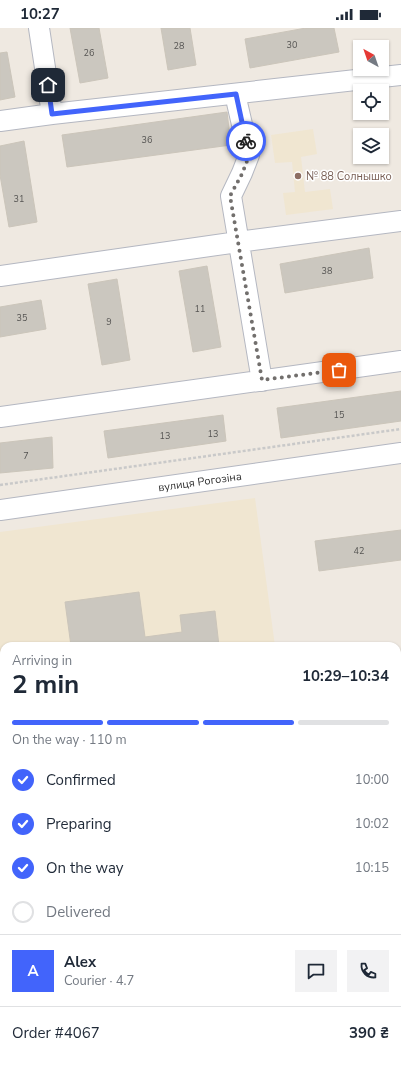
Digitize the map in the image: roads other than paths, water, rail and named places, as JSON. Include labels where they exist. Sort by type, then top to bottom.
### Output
[{"type":"street","points":[[39,28],[52,114]]},
{"type":"street","points":[[0,121],[401,75]]},
{"type":"street","points":[[236,94],[249,156],[242,174],[230,196],[262,380]]},
{"type":"street","points":[[0,276],[238,242],[401,221]]},
{"type":"street","points":[[0,417],[401,361]]},
{"type":"street","name":"вулиця Рогозіна","points":[[0,510],[401,453]]},
{"type":"place","name":"№ 88 Солнышко","points":[[298,176]]}]
